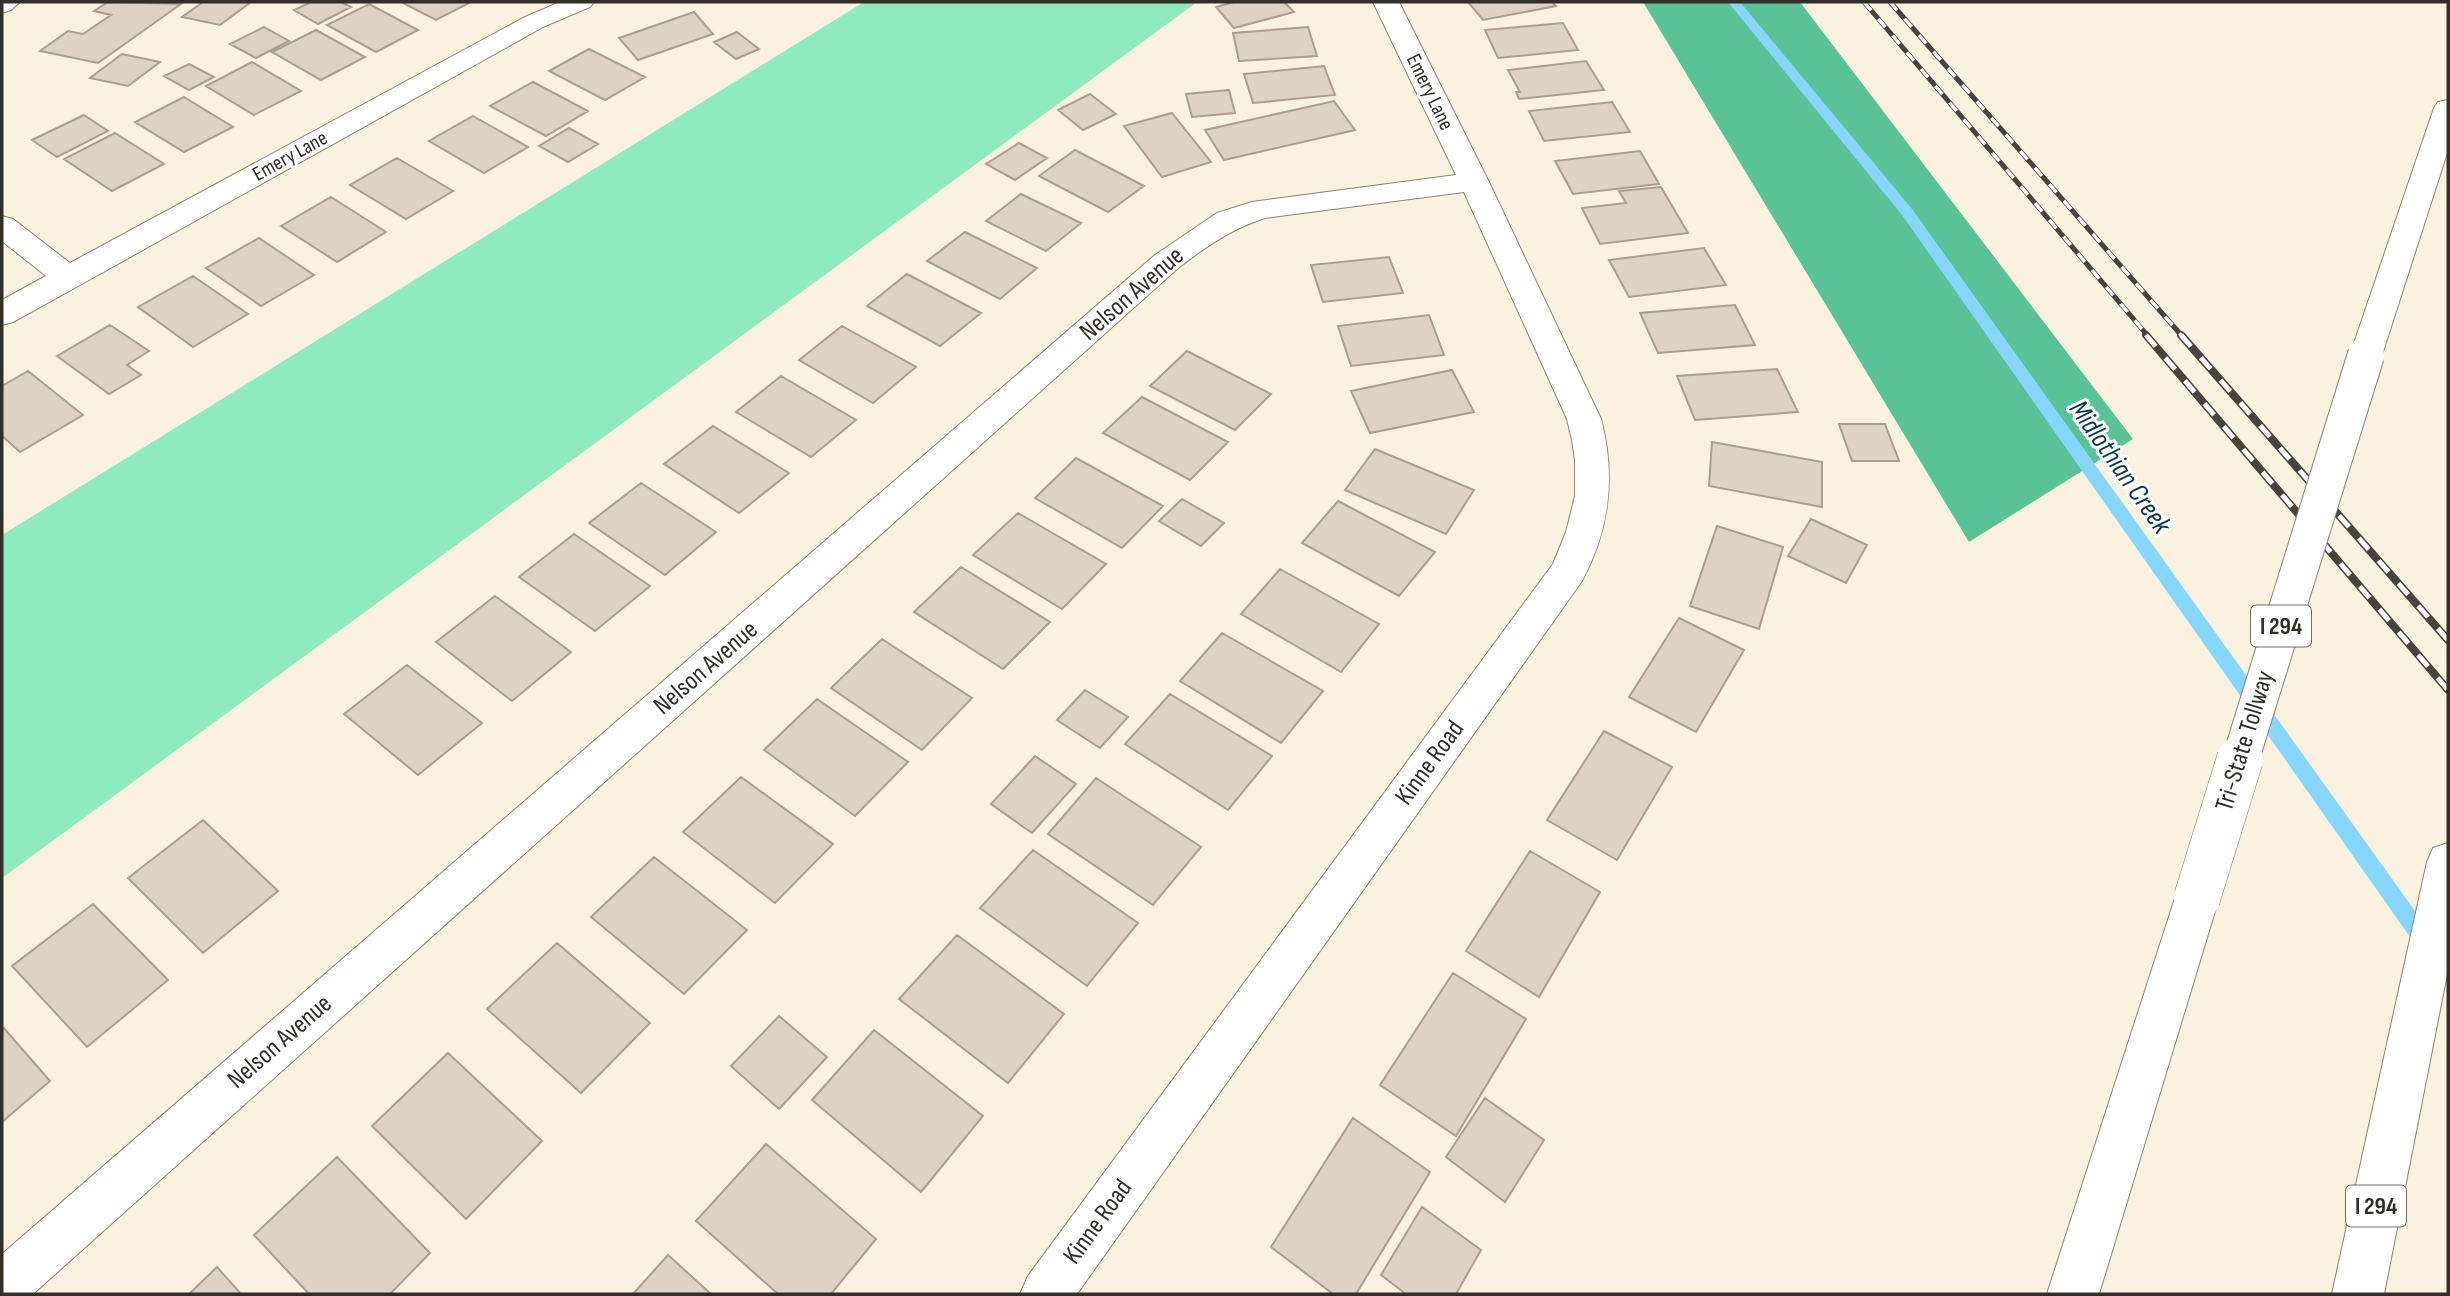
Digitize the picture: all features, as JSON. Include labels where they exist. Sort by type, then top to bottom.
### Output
[{"type":"main road","points":[[2,5],[7,2]]},
{"type":"main road","name":"Emery Lane","points":[[2,314],[524,28],[581,2]]},
{"type":"main road","name":"Emery Lane","points":[[1386,2],[1474,181]]},
{"type":"main road","name":"Tri-State Tollway","points":[[2073,1294],[2365,355],[2448,108]]},
{"type":"main road","name":"Nelson Avenue","points":[[2,1287],[1145,281],[1198,238],[1228,220],[1262,209],[1474,181]]},
{"type":"main road","name":"Kinne Road","points":[[1046,1294],[1569,571],[1584,535],[1594,493],[1593,451],[1587,430],[1474,181]]},
{"type":"main road","points":[[2,226],[69,278]]},
{"type":"main road","name":"I 294","points":[[2358,1294],[2448,862]]},
{"type":"green space","points":[[864,2],[1197,2],[2,878],[2,535]]},
{"type":"green space","points":[[1643,2],[1800,2],[2133,439],[1969,542]]},
{"type":"building","points":[[108,2],[181,4],[98,63],[40,51],[68,31],[83,34],[111,15],[94,11]]},
{"type":"building","points":[[203,2],[251,2],[220,25],[182,17]]},
{"type":"building","points":[[311,2],[341,2],[351,7],[318,24],[294,10]]},
{"type":"building","points":[[401,2],[471,2],[436,20]]},
{"type":"building","points":[[1234,2],[1284,2],[1294,12],[1234,28],[1216,7]]},
{"type":"building","points":[[1468,2],[1552,2],[1556,6],[1483,20]]},
{"type":"building","points":[[369,4],[418,30],[376,52],[327,25]]},
{"type":"building","points":[[694,12],[713,34],[638,60],[619,38]]},
{"type":"building","points":[[1563,23],[1578,50],[1498,58],[1485,30]]},
{"type":"building","points":[[264,27],[289,41],[256,58],[230,44]]},
{"type":"building","points":[[1308,27],[1317,56],[1239,61],[1233,33]]},
{"type":"building","points":[[316,30],[365,57],[321,80],[272,52]]},
{"type":"building","points":[[737,32],[759,49],[736,59],[714,42]]},
{"type":"building","points":[[589,49],[645,77],[605,100],[549,71]]},
{"type":"building","points":[[122,54],[160,62],[128,86],[90,78]]},
{"type":"building","points":[[1586,61],[1604,90],[1519,99],[1516,92],[1520,92],[1508,70]]},
{"type":"building","points":[[252,62],[301,91],[254,115],[206,86]]},
{"type":"building","points":[[189,64],[214,77],[189,90],[164,76]]},
{"type":"building","points":[[1324,66],[1335,95],[1253,103],[1244,74]]},
{"type":"building","points":[[533,82],[588,111],[546,136],[490,106]]},
{"type":"building","points":[[1229,90],[1235,113],[1192,117],[1186,94]]},
{"type":"building","points":[[1090,94],[1116,114],[1083,130],[1058,110]]},
{"type":"building","points":[[184,97],[233,127],[184,152],[135,122]]},
{"type":"building","points":[[1334,101],[1355,130],[1224,160],[1205,130]]},
{"type":"building","points":[[1612,102],[1630,132],[1544,141],[1529,111]]},
{"type":"building","points":[[1172,113],[1211,162],[1162,177],[1124,126]]},
{"type":"building","points":[[84,115],[108,131],[57,157],[32,140]]},
{"type":"building","points":[[473,116],[528,147],[484,173],[429,141]]},
{"type":"building","points":[[569,128],[598,144],[568,162],[539,146]]},
{"type":"building","points":[[115,133],[164,164],[112,191],[64,159]]},
{"type":"building","points":[[1019,143],[1047,158],[1015,180],[986,164]]},
{"type":"building","points":[[1075,150],[1144,186],[1108,212],[1039,176]]},
{"type":"building","points":[[1640,151],[1659,184],[1573,194],[1555,161]]},
{"type":"building","points":[[397,158],[453,191],[406,219],[350,185]]},
{"type":"building","points":[[1661,187],[1688,233],[1600,244],[1582,208],[1626,203],[1619,191]]},
{"type":"building","points":[[1021,194],[1081,223],[1046,251],[986,221]]},
{"type":"building","points":[[331,197],[386,232],[337,262],[281,226]]},
{"type":"building","points":[[965,232],[1037,268],[1000,299],[927,261]]},
{"type":"building","points":[[259,238],[314,275],[261,306],[206,268]]},
{"type":"building","points":[[1704,248],[1726,285],[1629,297],[1609,260]]},
{"type":"building","points":[[1389,257],[1403,293],[1323,302],[1311,265]]},
{"type":"building","points":[[907,274],[981,313],[940,346],[867,306]]},
{"type":"building","points":[[193,276],[248,314],[193,347],[138,307]]},
{"type":"building","points":[[1735,305],[1755,345],[1658,353],[1640,313]]},
{"type":"building","points":[[1429,315],[1444,355],[1351,366],[1338,326]]},
{"type":"building","points":[[110,325],[149,351],[127,365],[141,375],[109,394],[57,356]]},
{"type":"building","points":[[842,326],[916,367],[873,403],[799,360]]},
{"type":"building","points":[[1187,351],[1271,394],[1235,430],[1150,386]]},
{"type":"building","points":[[1777,369],[1798,412],[1695,420],[1677,376]]},
{"type":"building","points":[[1452,370],[1474,412],[1370,433],[1351,391]]},
{"type":"building","points":[[28,371],[83,415],[20,452],[2,436],[2,386]]},
{"type":"building","points":[[781,376],[856,420],[811,457],[736,412]]},
{"type":"building","points":[[1142,397],[1228,442],[1190,480],[1103,433]]},
{"type":"building","points":[[1839,424],[1885,424],[1899,461],[1852,461]]},
{"type":"building","points":[[713,426],[789,473],[739,513],[664,464]]},
{"type":"building","points":[[1712,442],[1822,462],[1822,507],[1709,486]]},
{"type":"building","points":[[1375,449],[1474,490],[1446,534],[1345,490]]},
{"type":"building","points":[[1076,458],[1163,506],[1122,548],[1035,498]]},
{"type":"building","points":[[641,483],[716,532],[665,575],[589,523]]},
{"type":"building","points":[[1182,499],[1224,523],[1201,546],[1159,521]]},
{"type":"building","points":[[1338,501],[1435,552],[1399,596],[1302,543]]},
{"type":"building","points":[[1018,513],[1106,564],[1062,609],[973,555]]},
{"type":"building","points":[[1811,519],[1867,545],[1846,583],[1788,556]]},
{"type":"building","points":[[1717,526],[1783,547],[1759,629],[1690,606]]},
{"type":"building","points":[[574,534],[650,586],[595,631],[519,577]]},
{"type":"building","points":[[961,567],[1050,622],[1003,669],[914,612]]},
{"type":"building","points":[[1280,569],[1379,624],[1341,672],[1241,614]]},
{"type":"building","points":[[495,596],[571,652],[512,701],[436,642]]},
{"type":"building","points":[[1679,618],[1744,650],[1696,732],[1629,697]]},
{"type":"building","points":[[1222,633],[1323,691],[1281,743],[1180,681]]},
{"type":"building","points":[[882,639],[972,698],[922,750],[831,688]]},
{"type":"building","points":[[407,665],[482,723],[418,775],[344,714]]},
{"type":"building","points":[[1085,690],[1128,717],[1100,748],[1057,720]]},
{"type":"building","points":[[1170,694],[1272,756],[1228,810],[1125,744]]},
{"type":"building","points":[[817,699],[908,762],[855,816],[764,750]]},
{"type":"building","points":[[1604,731],[1672,767],[1617,860],[1547,820]]},
{"type":"building","points":[[1035,756],[1076,784],[1032,833],[991,804]]},
{"type":"building","points":[[741,777],[833,844],[775,903],[683,832]]},
{"type":"building","points":[[1096,778],[1201,847],[1153,905],[1048,834]]},
{"type":"building","points":[[203,820],[278,891],[203,953],[128,878]]},
{"type":"building","points":[[1033,850],[1138,923],[1087,986],[980,908]]},
{"type":"building","points":[[1530,851],[1600,892],[1539,997],[1466,951]]},
{"type":"building","points":[[654,857],[747,930],[684,994],[591,917]]},
{"type":"building","points":[[93,904],[168,980],[87,1047],[12,966]]},
{"type":"building","points":[[957,935],[1064,1014],[1008,1083],[899,999]]},
{"type":"building","points":[[557,943],[650,1023],[581,1093],[487,1009]]},
{"type":"building","points":[[1453,973],[1526,1019],[1456,1136],[1380,1085]]},
{"type":"building","points":[[779,1016],[827,1057],[779,1109],[731,1066]]},
{"type":"building","points":[[2,1026],[50,1081],[2,1122]]},
{"type":"building","points":[[874,1030],[983,1116],[921,1192],[812,1100]]},
{"type":"building","points":[[448,1053],[542,1141],[466,1219],[372,1126]]},
{"type":"building","points":[[1485,1098],[1544,1140],[1505,1202],[1446,1157]]},
{"type":"building","points":[[1353,1118],[1430,1172],[1356,1294],[1333,1294],[1271,1247]]},
{"type":"building","points":[[766,1144],[876,1239],[831,1294],[778,1294],[696,1221]]},
{"type":"building","points":[[337,1157],[430,1253],[390,1294],[309,1294],[254,1235]]},
{"type":"building","points":[[1422,1207],[1481,1250],[1456,1294],[1406,1294],[1381,1275]]},
{"type":"building","points":[[668,1255],[711,1294],[633,1294]]},
{"type":"building","points":[[217,1267],[241,1294],[189,1294]]},
{"type":"waterway","name":"Midlothian Creek","points":[[1734,2],[1907,212],[2448,974]]},
{"type":"railway","points":[[1864,2],[2148,336]]},
{"type":"railway","points":[[1890,2],[2182,336]]},
{"type":"railway","points":[[2146,335],[2448,690]]},
{"type":"railway","points":[[2181,335],[2448,640]]}]
